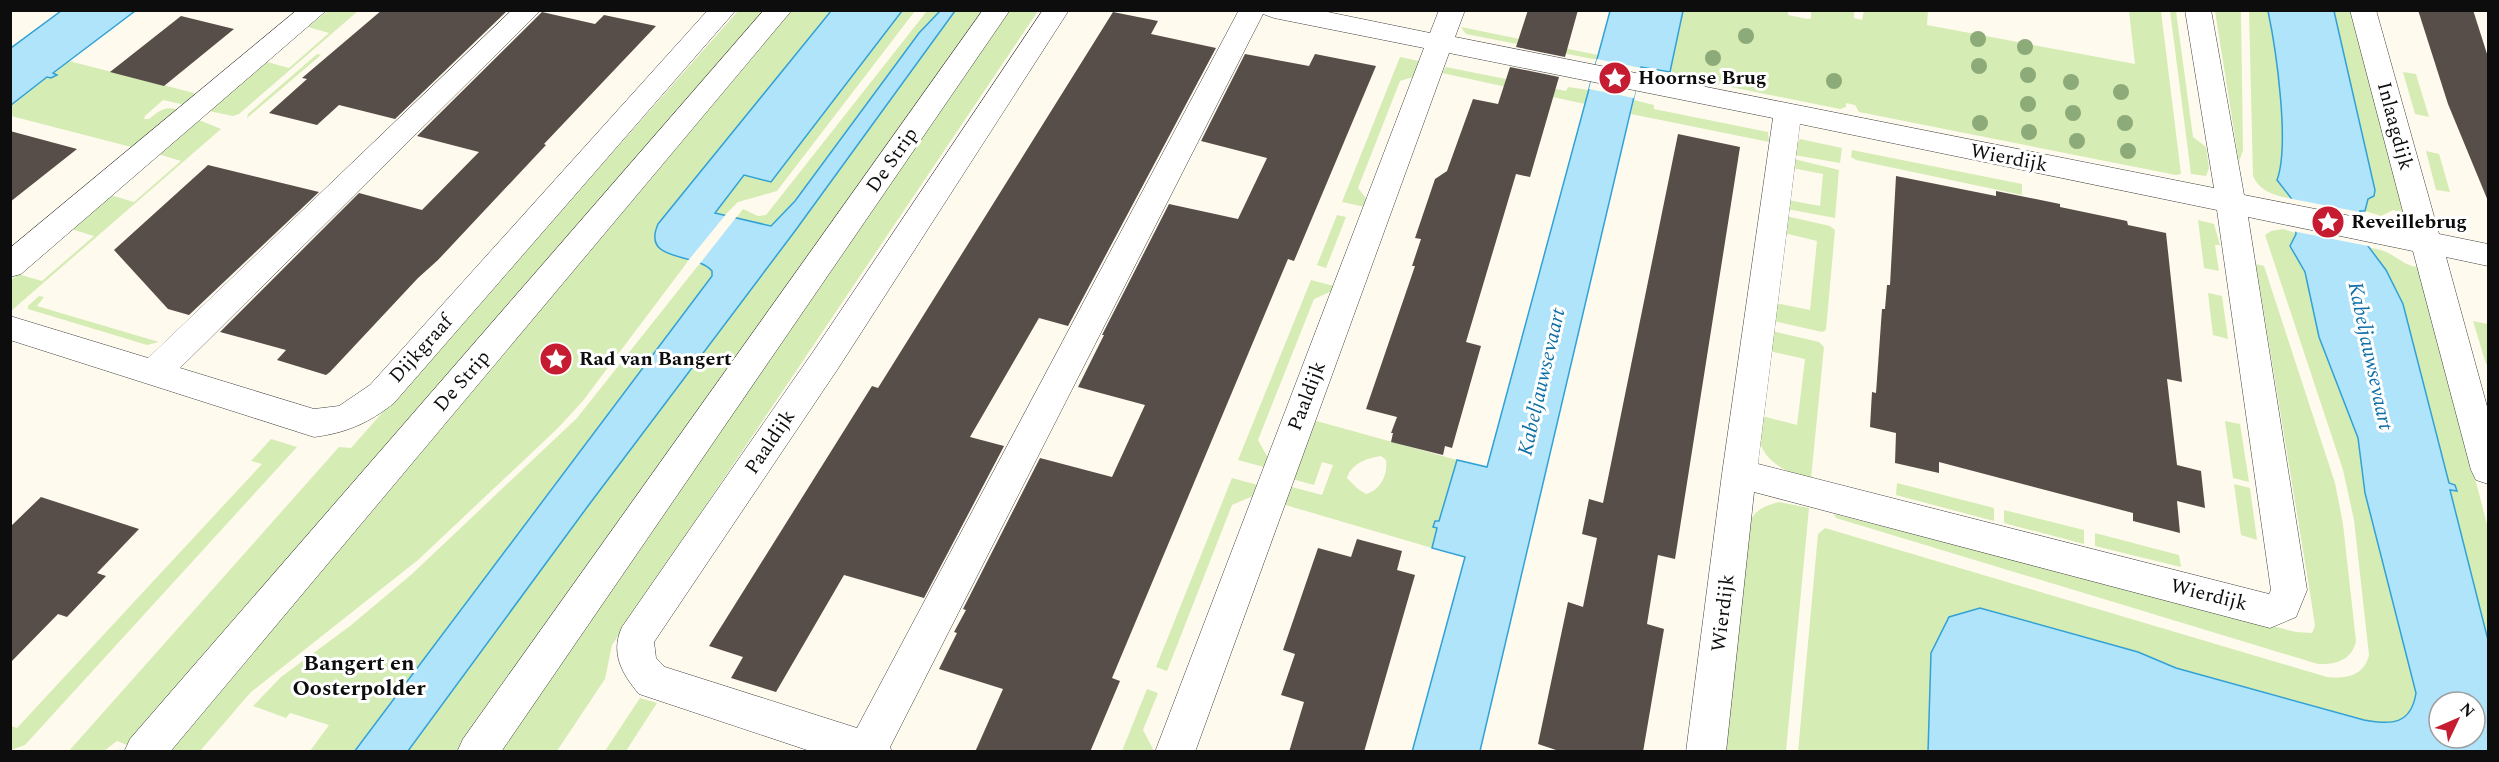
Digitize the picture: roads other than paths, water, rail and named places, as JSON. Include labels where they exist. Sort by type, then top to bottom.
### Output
[{"type":"street","points":[[10,266],[314,10]]},
{"type":"street","points":[[154,373],[528,10]]},
{"type":"street","name":"Dijkgraaf","points":[[10,328],[314,423],[341,421],[358,413],[381,394],[723,10]]},
{"type":"street","name":"De Strip","points":[[144,752],[779,10]]},
{"type":"street","name":"De Strip","points":[[477,752],[997,10]]},
{"type":"street","name":"Paaldijk","points":[[870,751],[653,681],[638,665],[635,639],[827,358],[1056,10]]},
{"type":"street","points":[[870,751],[1252,10]]},
{"type":"street","points":[[1275,10],[1440,42]]},
{"type":"street","name":"Paaldijk","points":[[1175,752],[1452,10]]},
{"type":"street","name":"Wierdijk","points":[[1739,474],[2270,611],[2283,605],[2289,590],[2231,203],[2198,10]]},
{"type":"street","name":"Inlaagdijk","points":[[2363,10],[2488,470]]},
{"type":"street","name":"Wierdijk","points":[[1440,42],[2427,242]]},
{"type":"street","name":"Wierdijk","points":[[1706,752],[1739,474],[1788,112]]},
{"type":"street","points":[[2427,242],[2488,255]]},
{"type":"water","points":[[61,11],[135,11],[53,73],[57,75],[47,77],[11,105],[11,48]]},
{"type":"water","points":[[831,11],[902,11],[771,182],[744,175],[715,213],[771,226],[795,201],[919,33],[940,11],[955,11],[795,231],[588,506],[408,751],[354,752],[712,276],[712,271],[704,265],[663,251],[657,245],[655,236],[658,224]]},
{"type":"water","name":"Kabeljauwsevaart","points":[[1610,11],[1683,11],[1670,72],[1641,67],[1480,751],[1412,752],[1465,557],[1432,548],[1437,528],[1433,527],[1435,521],[1439,521],[1457,460],[1487,467]]},
{"type":"water","name":"Kabeljauwsevaart","points":[[2268,11],[2334,11],[2375,190],[2374,196],[2368,199],[2365,211],[2360,211],[2368,246],[2386,270],[2403,304],[2449,483],[2455,485],[2457,491],[2450,490],[2488,640],[2488,751],[1928,752],[1931,653],[1949,617],[1980,608],[2138,652],[2176,668],[2364,720],[2391,722],[2404,717],[2410,711],[2416,693],[2365,493],[2358,438],[2319,337],[2305,272],[2290,246],[2296,234],[2291,198],[2277,180],[2282,144],[2278,72]]},
{"type":"place","name":"Hoornse Brug","points":[[1615,78]]},
{"type":"place","name":"Reveillebrug","points":[[2328,222]]},
{"type":"place","name":"Rad van Bangert","points":[[556,359]]},
{"type":"district","name":"Bangert en Oosterpolder","points":[[359,676]]}]
